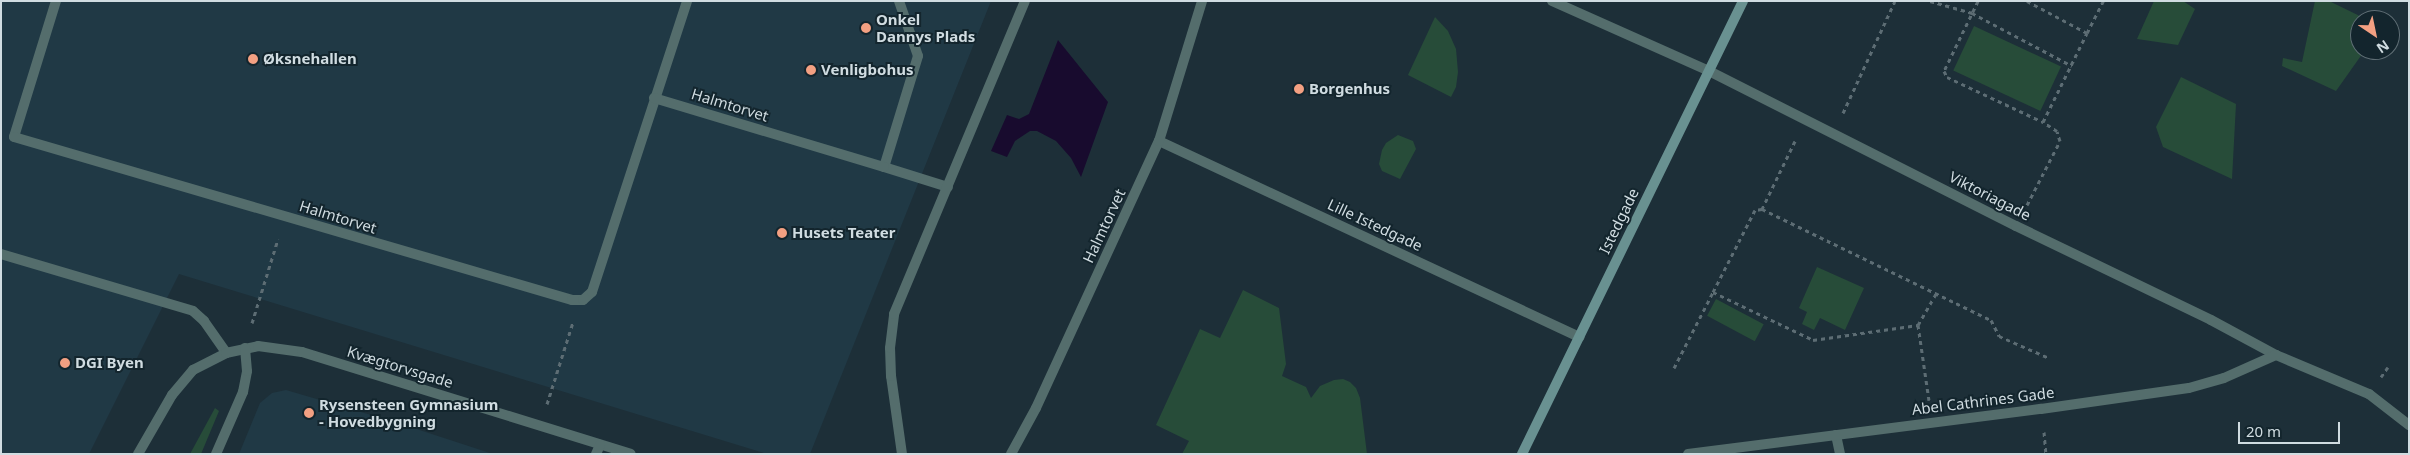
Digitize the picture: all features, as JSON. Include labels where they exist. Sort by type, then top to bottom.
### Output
[{"type":"street","name":"Halmtorvet","points":[[56,1],[14,137],[572,300]]},
{"type":"street","points":[[572,300],[583,300],[592,292],[687,1]]},
{"type":"street","points":[[899,1],[918,56],[884,167],[948,187]]},
{"type":"street","points":[[902,454],[891,376],[893,323],[902,293],[1025,1]]},
{"type":"street","name":"Halmtorvet","points":[[1011,454],[1036,408],[1159,141],[1202,1]]},
{"type":"street","name":"Viktoriagade","points":[[1552,1],[1709,71],[2210,320],[2276,355],[2369,394],[2409,425]]},
{"type":"street","name":"Istedgade","points":[[1522,454],[1743,1]]},
{"type":"street","name":"Halmtorvet","points":[[654,98],[884,167]]},
{"type":"street","name":"Lille Istedgade","points":[[1159,141],[1580,337]]},
{"type":"street","points":[[1,254],[193,311],[204,321],[226,353]]},
{"type":"street","name":"Kvægtorvsgade","points":[[138,454],[183,380],[201,365],[226,353],[245,348],[276,347],[302,352],[540,426],[598,449],[631,454]]},
{"type":"street","points":[[218,450],[244,387],[246,371],[245,348]]},
{"type":"street","name":"Abel Cathrines Gade","points":[[1688,454],[2189,388],[2224,378],[2276,355]]},
{"type":"street","points":[[1836,435],[1840,454]]},
{"type":"path","points":[[1846,106],[1895,1]]},
{"type":"path","points":[[1930,1],[1972,14],[2072,66]]},
{"type":"path","points":[[1978,1],[1944,71],[1947,77],[2043,122],[2057,131],[2060,142],[2033,194]]},
{"type":"path","points":[[2027,1],[2087,33]]},
{"type":"path","points":[[2043,122],[2103,1]]},
{"type":"path","points":[[1762,209],[1806,120]]},
{"type":"path","points":[[1674,368],[1755,210],[1762,209],[1991,320],[1999,336],[2049,358]]},
{"type":"path","points":[[245,348],[285,216]]},
{"type":"path","points":[[1713,292],[1813,340],[1918,325]]},
{"type":"path","points":[[1932,423],[1918,325],[1936,294]]},
{"type":"path","points":[[540,426],[576,312],[572,300]]},
{"type":"shaded area","points":[[1,1],[991,1],[810,454],[767,454],[179,274],[89,454],[1,454]]},
{"type":"shaded area","points":[[1058,40],[1108,102],[1081,177],[1071,158],[1056,141],[1037,131],[1030,131],[1015,141],[1007,157],[991,151],[1007,115],[1019,119],[1029,114]]},
{"type":"shaded area","name":"Rysensteen Gymnasium - Hovedbygning","points":[[286,390],[395,422],[493,454],[239,454],[260,403],[272,393]]},
{"type":"green space","points":[[2154,1],[2183,1],[2195,9],[2178,45],[2137,39]]},
{"type":"green space","points":[[2315,1],[2329,1],[2350,11],[2350,60],[2358,60],[2336,91],[2282,66],[2283,58],[2302,62]]},
{"type":"green space","points":[[1435,17],[1448,31],[1456,49],[1458,72],[1456,87],[1451,97],[1408,75]]},
{"type":"green space","points":[[1974,26],[2061,67],[2040,111],[1953,70]]},
{"type":"green space","points":[[2181,77],[2236,104],[2232,179],[2163,147],[2156,127]]},
{"type":"green space","points":[[1398,135],[1413,141],[1416,149],[1400,179],[1382,171],[1379,164],[1382,150],[1386,143]]},
{"type":"green space","points":[[1817,267],[1864,288],[1845,330],[1820,318],[1814,330],[1802,324],[1807,312],[1799,308]]},
{"type":"green space","points":[[1243,290],[1279,308],[1286,364],[1282,376],[1306,387],[1311,398],[1320,386],[1334,380],[1343,379],[1350,382],[1356,388],[1360,398],[1367,454],[1182,454],[1189,441],[1156,425],[1200,329],[1220,338]]},
{"type":"green space","points":[[1716,299],[1764,324],[1755,341],[1707,316]]},
{"type":"green space","points":[[215,408],[219,411],[201,454],[190,454]]},
{"type":"place","name":"Onkel Dannys Plads","points":[[866,28]]},
{"type":"place","name":"Øksnehallen","points":[[253,59]]},
{"type":"place","name":"Venligbohus","points":[[811,70]]},
{"type":"place","name":"Borgenhus","points":[[1299,89]]},
{"type":"place","name":"Husets Teater","points":[[782,233]]},
{"type":"place","name":"DGI Byen","points":[[65,363]]},
{"type":"place","name":"Rysensteen Gymnasium - Hovedbygning","points":[[309,413]]}]
